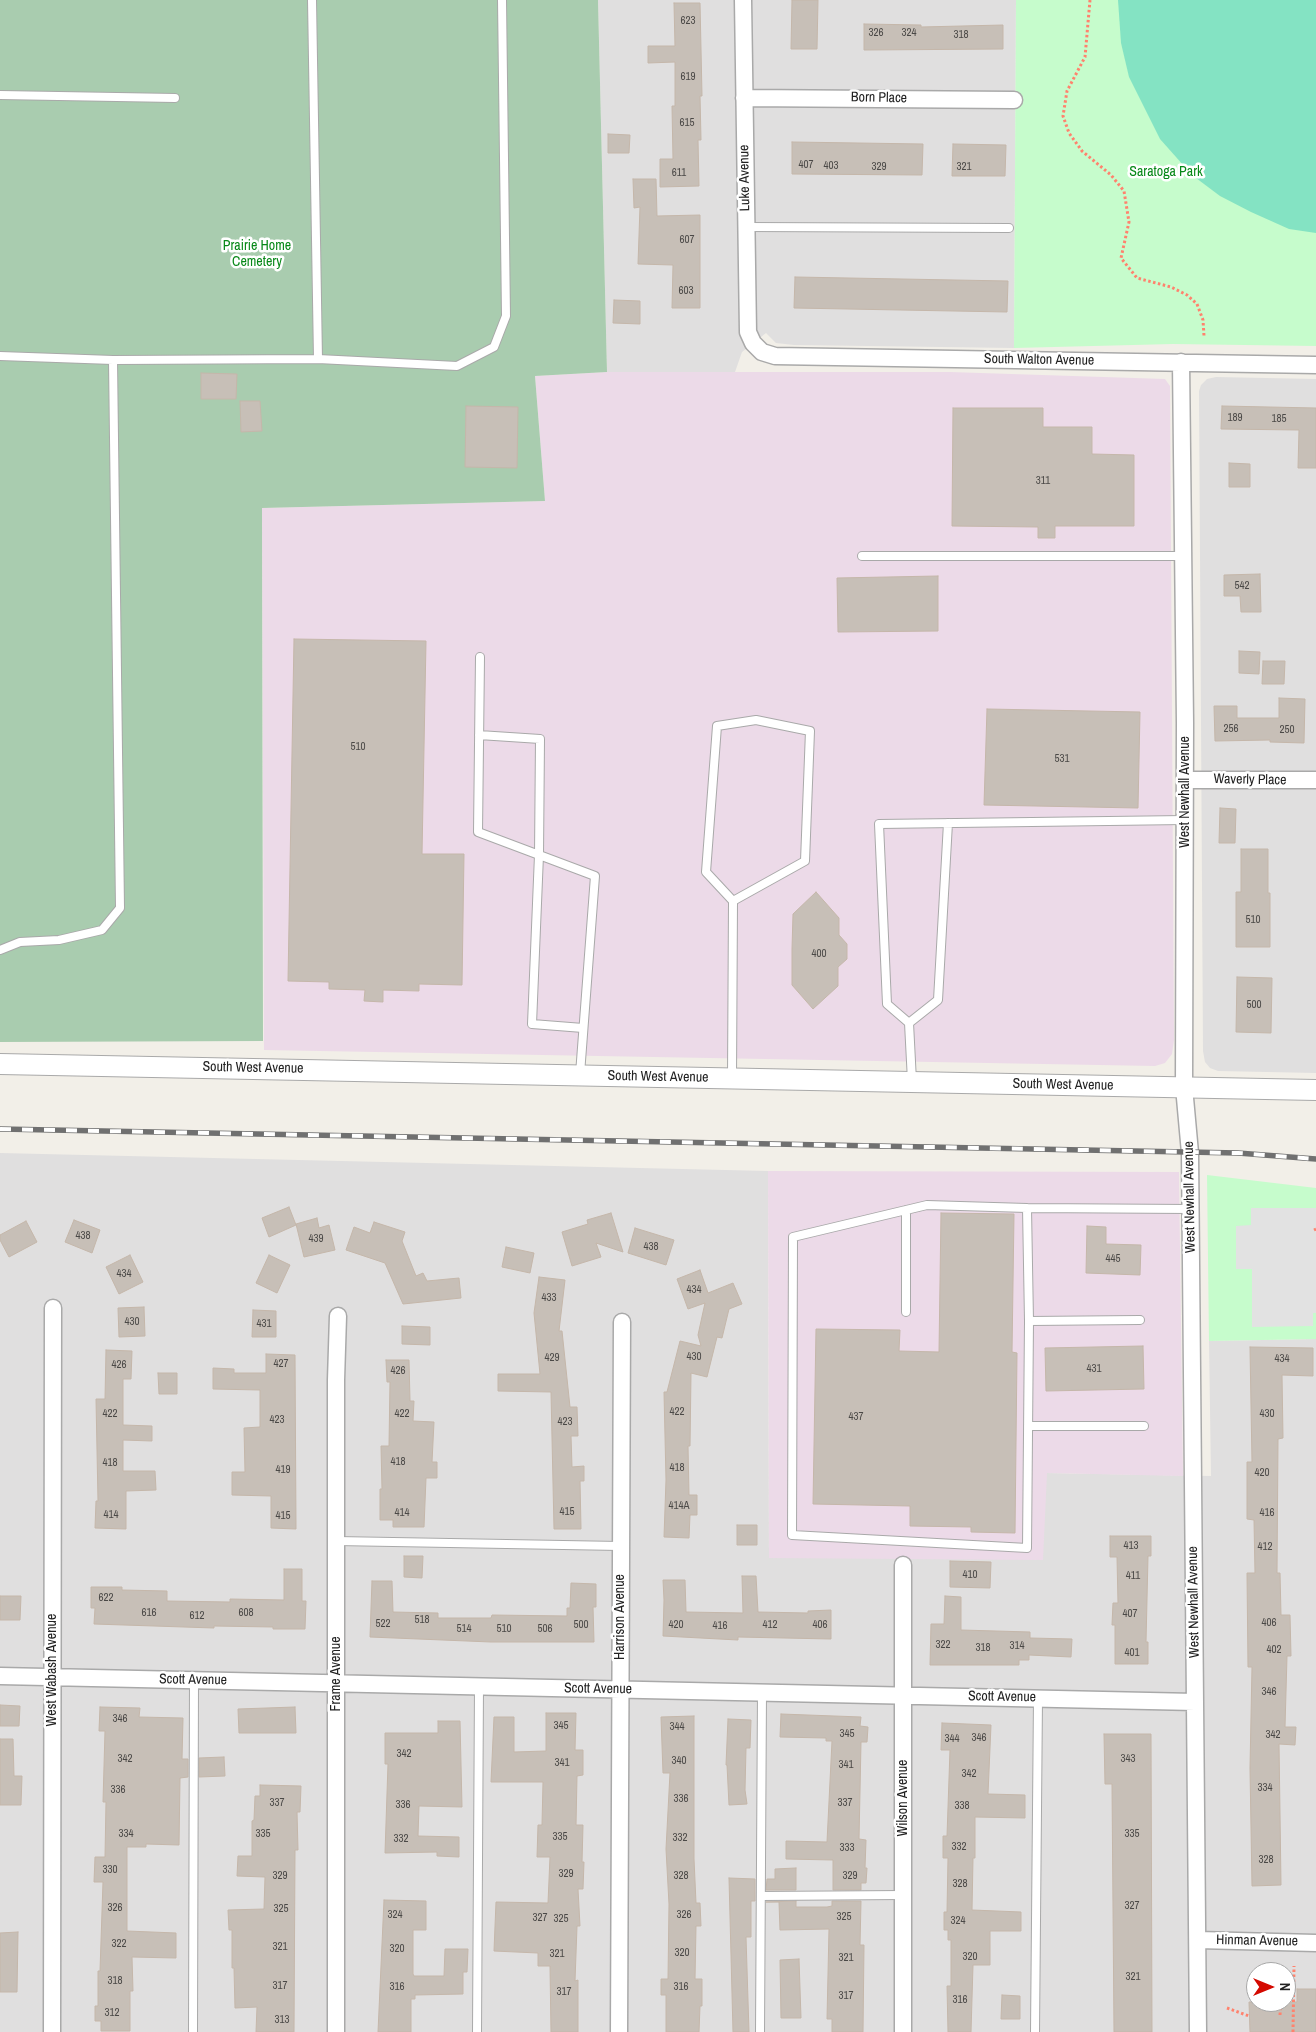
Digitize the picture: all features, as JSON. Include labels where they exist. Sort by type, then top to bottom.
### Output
[{"type":"street","name":"Luke Avenue","points":[[743,0],[748,332],[753,343],[762,352]]},
{"type":"street","name":"Born Place","points":[[744,98],[1014,100]]},
{"type":"street","name":"South Walton Avenue","points":[[762,352],[775,356],[1316,365]]},
{"type":"street","name":"West Newhall Avenue","points":[[1181,362],[1185,780],[1184,1087],[1190,1153],[1191,1209],[1198,2032]]},
{"type":"street","name":"Waverly Place","points":[[1185,780],[1316,780]]},
{"type":"street","name":"South West Avenue","points":[[0,1064],[1316,1090]]},
{"type":"street","name":"West Wabash Avenue","points":[[52,2032],[53,1308]]},
{"type":"street","name":"Frame Avenue","points":[[336,2032],[338,1316]]},
{"type":"street","name":"Harrison Avenue","points":[[619,2032],[622,1322]]},
{"type":"street","name":"Wilson Avenue","points":[[903,1565],[903,2032]]},
{"type":"street","name":"Scott Avenue","points":[[0,1676],[1195,1702]]},
{"type":"street","name":"Hinman Avenue","points":[[1198,1940],[1316,1942]]},
{"type":"lane","points":[[312,0],[318,358]]},
{"type":"lane","points":[[0,356],[113,360],[163,358],[318,358],[457,366],[494,347],[506,316],[502,0]]},
{"type":"lane","points":[[0,94],[175,98]]},
{"type":"lane","points":[[746,227],[1009,228]]},
{"type":"lane","points":[[0,950],[20,942],[60,940],[102,930],[120,908],[113,360]]},
{"type":"lane","points":[[862,556],[1183,556]]},
{"type":"lane","points":[[480,657],[478,832],[595,876],[580,1076]]},
{"type":"lane","points":[[732,1078],[733,901],[706,872],[717,726],[756,720],[810,731],[805,861],[733,901]]},
{"type":"lane","points":[[479,735],[540,740],[539,855],[532,1024],[583,1028]]},
{"type":"lane","points":[[912,1082],[909,1023],[887,1004],[880,824],[1185,820]]},
{"type":"lane","points":[[909,1023],[938,1000],[948,823]]},
{"type":"lane","points":[[1027,1208],[1029,1321],[1027,1548],[792,1535],[793,1237],[927,1205],[1191,1209]]},
{"type":"lane","points":[[906,1210],[906,1312]]},
{"type":"lane","points":[[1029,1321],[1140,1320]]},
{"type":"lane","points":[[1028,1426],[1144,1426]]},
{"type":"lane","points":[[336,1541],[620,1546]]},
{"type":"lane","points":[[192,2032],[194,1680]]},
{"type":"lane","points":[[477,2032],[478,1686]]},
{"type":"lane","points":[[760,2032],[762,1692]]},
{"type":"lane","points":[[1035,2032],[1038,1698]]},
{"type":"lane","points":[[760,1896],[903,1895]]},
{"type":"path","points":[[1090,0],[1085,57],[1067,90],[1064,116],[1069,133],[1082,151],[1111,175],[1124,191],[1129,222],[1121,258],[1137,278],[1171,287],[1188,295],[1197,304],[1203,320],[1204,336]]},
{"type":"path","points":[[1227,2008],[1249,2016]]},
{"type":"path","points":[[1293,2032],[1295,2012]]},
{"type":"shaded area","points":[[598,0],[1016,0],[1014,348],[794,345],[776,343],[766,333],[742,352],[735,372],[607,372]]},
{"type":"shaded area","points":[[607,372],[950,372],[1165,379],[1170,386],[1174,1040],[1172,1054],[1165,1063],[1155,1066],[264,1050],[262,508],[545,501],[535,376]]},
{"type":"shaded area","points":[[1216,377],[1316,379],[1316,1073],[1218,1071],[1210,1068],[1205,1062],[1203,1051],[1199,391],[1201,385],[1207,379]]},
{"type":"shaded area","points":[[0,1153],[768,1171],[769,1558],[1047,1473],[1211,1476],[1209,1341],[1316,1339],[1316,2032],[0,2032]]},
{"type":"shaded area","points":[[768,1171],[1179,1172],[1183,1476],[1047,1473],[1043,1560],[769,1558]]},
{"type":"shaded area","points":[[1251,1208],[1316,1208],[1316,1313],[1313,1313],[1313,1326],[1252,1327],[1252,1269],[1236,1269],[1236,1226],[1251,1225]]},
{"type":"green space","name":"Prairie Home Cemetery","points":[[0,0],[598,0],[607,372],[535,376],[545,501],[262,508],[263,1041],[0,1042]]},
{"type":"green space","name":"Saratoga Park","points":[[1016,0],[1316,0],[1316,346],[1173,344],[1014,348]]},
{"type":"green space","points":[[1118,0],[1316,0],[1316,233],[1289,229],[1220,196],[1192,175],[1160,139],[1129,77],[1121,43]]},
{"type":"green space","points":[[1207,1175],[1316,1188],[1316,1339],[1209,1341]]},
{"type":"building","points":[[792,0],[818,0],[817,49],[791,49]]},
{"type":"building","points":[[674,3],[700,3],[702,96],[700,96],[701,140],[698,140],[699,186],[660,187],[660,159],[673,159],[672,106],[675,106],[675,62],[648,63],[648,46],[675,46]]},
{"type":"building","points":[[864,24],[921,25],[921,27],[1003,25],[1003,49],[864,50]]},
{"type":"building","points":[[608,134],[630,135],[629,153],[608,153]]},
{"type":"building","points":[[792,142],[923,144],[922,175],[792,174]]},
{"type":"building","points":[[953,144],[1006,145],[1005,176],[952,176]]},
{"type":"building","points":[[633,179],[656,179],[657,216],[700,215],[700,308],[672,308],[673,265],[638,264],[640,207],[634,208]]},
{"type":"building","points":[[795,277],[1008,281],[1007,312],[794,308]]},
{"type":"building","points":[[614,300],[640,301],[640,324],[613,323]]},
{"type":"building","points":[[201,373],[237,374],[236,399],[201,399]]},
{"type":"building","points":[[240,401],[260,401],[262,431],[241,432]]},
{"type":"building","points":[[466,406],[518,407],[517,468],[465,467]]},
{"type":"building","points":[[1222,406],[1316,408],[1316,468],[1298,468],[1299,430],[1221,429]]},
{"type":"building","points":[[953,408],[1043,408],[1043,427],[1092,427],[1092,454],[1134,455],[1134,526],[1055,526],[1055,538],[1038,538],[1038,527],[952,526]]},
{"type":"building","points":[[1229,463],[1250,464],[1250,487],[1229,487]]},
{"type":"building","points":[[1260,574],[1261,612],[1241,612],[1240,596],[1224,596],[1224,575]]},
{"type":"building","points":[[938,576],[938,631],[838,632],[837,578]]},
{"type":"building","points":[[294,639],[426,641],[422,854],[464,854],[462,985],[419,984],[419,991],[383,990],[383,1002],[364,1001],[365,990],[329,989],[329,982],[288,981]]},
{"type":"building","points":[[1239,651],[1260,652],[1259,674],[1239,673]]},
{"type":"building","points":[[1263,661],[1285,661],[1284,684],[1262,684]]},
{"type":"building","points":[[1279,698],[1305,699],[1304,743],[1270,742],[1270,740],[1215,741],[1214,706],[1237,706],[1237,718],[1279,718]]},
{"type":"building","points":[[987,709],[1140,712],[1138,808],[984,805]]},
{"type":"building","points":[[1220,808],[1236,809],[1235,843],[1219,843]]},
{"type":"building","points":[[1241,849],[1268,849],[1270,947],[1236,947],[1236,892],[1241,892]]},
{"type":"building","points":[[816,892],[839,918],[839,935],[847,944],[847,959],[838,967],[838,986],[813,1009],[792,985],[792,949],[793,914]]},
{"type":"building","points":[[1237,977],[1272,978],[1271,1033],[1236,1032]]},
{"type":"building","points":[[289,1207],[296,1225],[269,1237],[262,1218]]},
{"type":"building","points":[[611,1213],[623,1252],[596,1243],[601,1257],[572,1266],[562,1232],[588,1224],[587,1220]]},
{"type":"building","points":[[941,1213],[1014,1214],[1012,1352],[1017,1353],[1015,1533],[971,1532],[971,1527],[910,1526],[910,1506],[813,1504],[816,1329],[900,1330],[899,1351],[939,1352]]},
{"type":"building","points":[[317,1218],[319,1228],[329,1225],[335,1250],[304,1257],[296,1224]]},
{"type":"building","points":[[74,1220],[100,1230],[92,1253],[65,1242]]},
{"type":"building","points":[[26,1221],[37,1242],[9,1257],[0,1240],[0,1235]]},
{"type":"building","points":[[374,1222],[405,1232],[402,1241],[416,1276],[423,1273],[427,1281],[459,1278],[461,1298],[403,1304],[385,1263],[346,1250],[354,1227],[370,1233]]},
{"type":"building","points":[[1087,1226],[1106,1227],[1106,1244],[1141,1245],[1140,1275],[1086,1273]]},
{"type":"building","points":[[635,1228],[674,1240],[666,1265],[628,1253]]},
{"type":"building","points":[[506,1247],[534,1253],[530,1273],[502,1267]]},
{"type":"building","points":[[130,1255],[143,1282],[119,1294],[106,1267]]},
{"type":"building","points":[[269,1255],[290,1265],[277,1293],[256,1283]]},
{"type":"building","points":[[700,1270],[708,1293],[733,1283],[742,1304],[729,1309],[722,1338],[717,1337],[707,1377],[691,1373],[690,1446],[688,1446],[689,1495],[697,1495],[697,1515],[690,1515],[689,1538],[664,1537],[666,1480],[664,1392],[667,1392],[680,1341],[701,1346],[698,1335],[705,1303],[688,1309],[677,1279]]},
{"type":"building","points":[[539,1277],[565,1280],[559,1331],[562,1331],[570,1407],[577,1407],[578,1436],[571,1436],[572,1467],[584,1466],[584,1481],[580,1481],[581,1529],[554,1529],[551,1392],[498,1391],[498,1374],[540,1374],[534,1313]]},
{"type":"building","points":[[144,1307],[145,1336],[119,1337],[118,1308]]},
{"type":"building","points":[[253,1310],[276,1311],[276,1337],[252,1337]]},
{"type":"building","points":[[402,1326],[430,1327],[430,1345],[402,1344]]},
{"type":"building","points":[[1143,1346],[1144,1389],[1046,1391],[1045,1348]]},
{"type":"building","points":[[1250,1347],[1313,1348],[1313,1376],[1282,1375],[1283,1438],[1278,1439],[1277,1573],[1280,1573],[1281,1615],[1290,1615],[1291,1656],[1287,1656],[1285,1727],[1296,1727],[1295,1745],[1279,1744],[1281,1885],[1252,1886],[1250,1768],[1252,1667],[1248,1667],[1247,1573],[1255,1573],[1254,1520],[1247,1519],[1247,1462],[1252,1462]]},
{"type":"building","points":[[106,1350],[132,1351],[131,1379],[123,1379],[123,1425],[152,1426],[152,1441],[123,1440],[123,1471],[155,1471],[156,1490],[126,1491],[126,1529],[95,1528],[96,1501],[98,1501],[96,1399],[105,1399]]},
{"type":"building","points":[[266,1354],[295,1355],[296,1529],[271,1528],[271,1496],[232,1495],[232,1472],[245,1472],[244,1428],[260,1427],[260,1390],[213,1389],[213,1368],[234,1369],[234,1373],[266,1373]]},
{"type":"building","points":[[386,1360],[409,1360],[410,1401],[414,1401],[413,1421],[434,1422],[432,1462],[437,1462],[437,1478],[426,1478],[424,1527],[393,1527],[393,1520],[380,1520],[380,1489],[382,1489],[381,1446],[389,1446],[390,1382],[387,1382]]},
{"type":"building","points":[[158,1373],[177,1373],[177,1394],[159,1394]]},
{"type":"building","points":[[737,1525],[757,1525],[757,1545],[737,1545]]},
{"type":"building","points":[[1110,1536],[1151,1536],[1151,1556],[1148,1556],[1146,1642],[1148,1642],[1148,1664],[1115,1664],[1115,1625],[1112,1625],[1113,1603],[1118,1603],[1117,1557],[1110,1557]]},
{"type":"building","points":[[404,1556],[423,1556],[422,1578],[404,1577]]},
{"type":"building","points":[[950,1561],[991,1562],[990,1588],[950,1587]]},
{"type":"building","points":[[284,1569],[302,1569],[302,1601],[306,1601],[305,1629],[94,1624],[95,1608],[91,1608],[91,1587],[122,1587],[122,1590],[167,1591],[167,1601],[230,1602],[230,1599],[284,1600]]},
{"type":"building","points":[[742,1576],[756,1576],[758,1612],[808,1613],[808,1611],[831,1610],[831,1639],[738,1637],[738,1640],[663,1636],[663,1580],[685,1580],[686,1612],[743,1613]]},
{"type":"building","points":[[372,1581],[392,1581],[393,1612],[438,1613],[438,1618],[491,1618],[492,1615],[567,1616],[567,1608],[570,1608],[571,1583],[596,1584],[596,1607],[593,1607],[594,1642],[491,1642],[370,1637]]},
{"type":"building","points":[[0,1596],[21,1596],[20,1620],[0,1620]]},
{"type":"building","points":[[945,1596],[961,1597],[961,1630],[1030,1632],[1030,1638],[1072,1639],[1071,1657],[1029,1655],[1029,1660],[1019,1660],[1019,1665],[930,1665],[931,1624],[944,1624]]},
{"type":"building","points":[[0,1705],[20,1706],[19,1726],[0,1726]]},
{"type":"building","points":[[100,1707],[140,1708],[139,1717],[183,1718],[182,1759],[188,1759],[188,1777],[180,1778],[179,1845],[146,1844],[146,1847],[127,1847],[127,1931],[176,1933],[176,1958],[132,1957],[133,1991],[130,1991],[130,2031],[101,2031],[101,2021],[95,2021],[95,2006],[98,2006],[103,1882],[94,1882],[95,1857],[105,1857],[106,1802],[103,1802],[105,1731],[99,1731]]},
{"type":"building","points":[[295,1707],[296,1733],[239,1733],[238,1709]]},
{"type":"building","points":[[546,1713],[576,1713],[575,1750],[583,1750],[583,1775],[577,1776],[576,1825],[583,1825],[582,1862],[584,1862],[583,1889],[578,1889],[580,1926],[577,1926],[575,1981],[578,1980],[578,2032],[551,2032],[550,1966],[538,1966],[538,1953],[494,1951],[496,1902],[548,1903],[550,1857],[537,1857],[538,1825],[542,1825],[543,1782],[491,1782],[494,1717],[514,1717],[514,1752],[546,1751]]},
{"type":"building","points":[[781,1714],[861,1717],[860,1726],[868,1727],[867,1742],[861,1742],[859,1839],[866,1840],[865,1868],[867,1868],[866,1883],[861,1883],[861,1890],[833,1890],[833,1860],[786,1859],[786,1841],[827,1842],[832,1741],[826,1741],[826,1738],[780,1737]]},
{"type":"building","points":[[694,1716],[694,1859],[696,1903],[700,1903],[701,1926],[696,1926],[695,1979],[702,1979],[702,2006],[700,2006],[699,2032],[666,2032],[666,1995],[661,1995],[661,1979],[668,1979],[669,1904],[666,1849],[670,1773],[663,1773],[661,1717]]},
{"type":"building","points":[[728,1719],[751,1720],[750,1748],[746,1748],[745,1790],[747,1804],[729,1805],[726,1765]]},
{"type":"building","points":[[438,1721],[460,1721],[462,1807],[419,1806],[418,1836],[459,1837],[459,1857],[437,1856],[437,1852],[385,1853],[388,1764],[385,1764],[385,1733],[438,1733]]},
{"type":"building","points":[[942,1723],[991,1725],[988,1794],[1025,1795],[1025,1818],[975,1817],[972,1910],[1021,1912],[1021,1931],[990,1931],[990,1965],[973,1965],[971,2032],[948,2032],[947,1986],[951,1986],[951,1940],[948,1940],[948,1930],[944,1930],[944,1912],[947,1912],[948,1858],[943,1858],[943,1836],[947,1836],[950,1750],[941,1750]]},
{"type":"building","points":[[1104,1734],[1151,1734],[1152,2032],[1114,2032],[1112,1784],[1105,1784]]},
{"type":"building","points":[[0,1739],[13,1739],[14,1776],[22,1776],[21,1805],[0,1805]]},
{"type":"building","points":[[224,1757],[225,1776],[199,1777],[199,1758]]},
{"type":"building","points":[[260,1785],[301,1786],[300,1812],[297,1812],[298,1850],[295,1850],[294,2032],[256,2032],[257,2007],[235,2008],[232,1930],[229,1930],[228,1910],[264,1909],[265,1877],[237,1876],[238,1856],[252,1856],[252,1821],[254,1820],[255,1796],[260,1796]]},
{"type":"building","points":[[796,1868],[796,1890],[766,1890],[767,1879],[775,1879],[775,1869]]},
{"type":"building","points":[[729,1878],[755,1879],[755,1901],[751,1901],[751,1937],[746,1937],[749,2032],[733,2032]]},
{"type":"building","points":[[384,1900],[426,1901],[426,1930],[413,1930],[414,1976],[444,1976],[445,1949],[468,1949],[467,1972],[463,1972],[463,1994],[415,1995],[415,1999],[411,1999],[411,2032],[378,2032]]},
{"type":"building","points":[[796,1901],[796,1907],[827,1907],[832,1906],[832,1901],[861,1901],[860,1945],[864,1945],[863,2032],[832,2032],[832,2019],[827,2019],[829,1929],[780,1930],[779,1902],[766,1902]]},
{"type":"building","points":[[18,1932],[17,1992],[0,1992],[0,1933]]},
{"type":"building","points":[[799,1959],[801,2018],[781,2018],[780,1960]]},
{"type":"building","points":[[1297,1989],[1316,1989],[1316,2032],[1250,2032],[1249,2012],[1296,2012]]},
{"type":"building","points":[[1002,1995],[1020,1996],[1020,2019],[1001,2019]]},
{"type":"railway","points":[[0,1129],[1238,1153],[1316,1159]]}]
